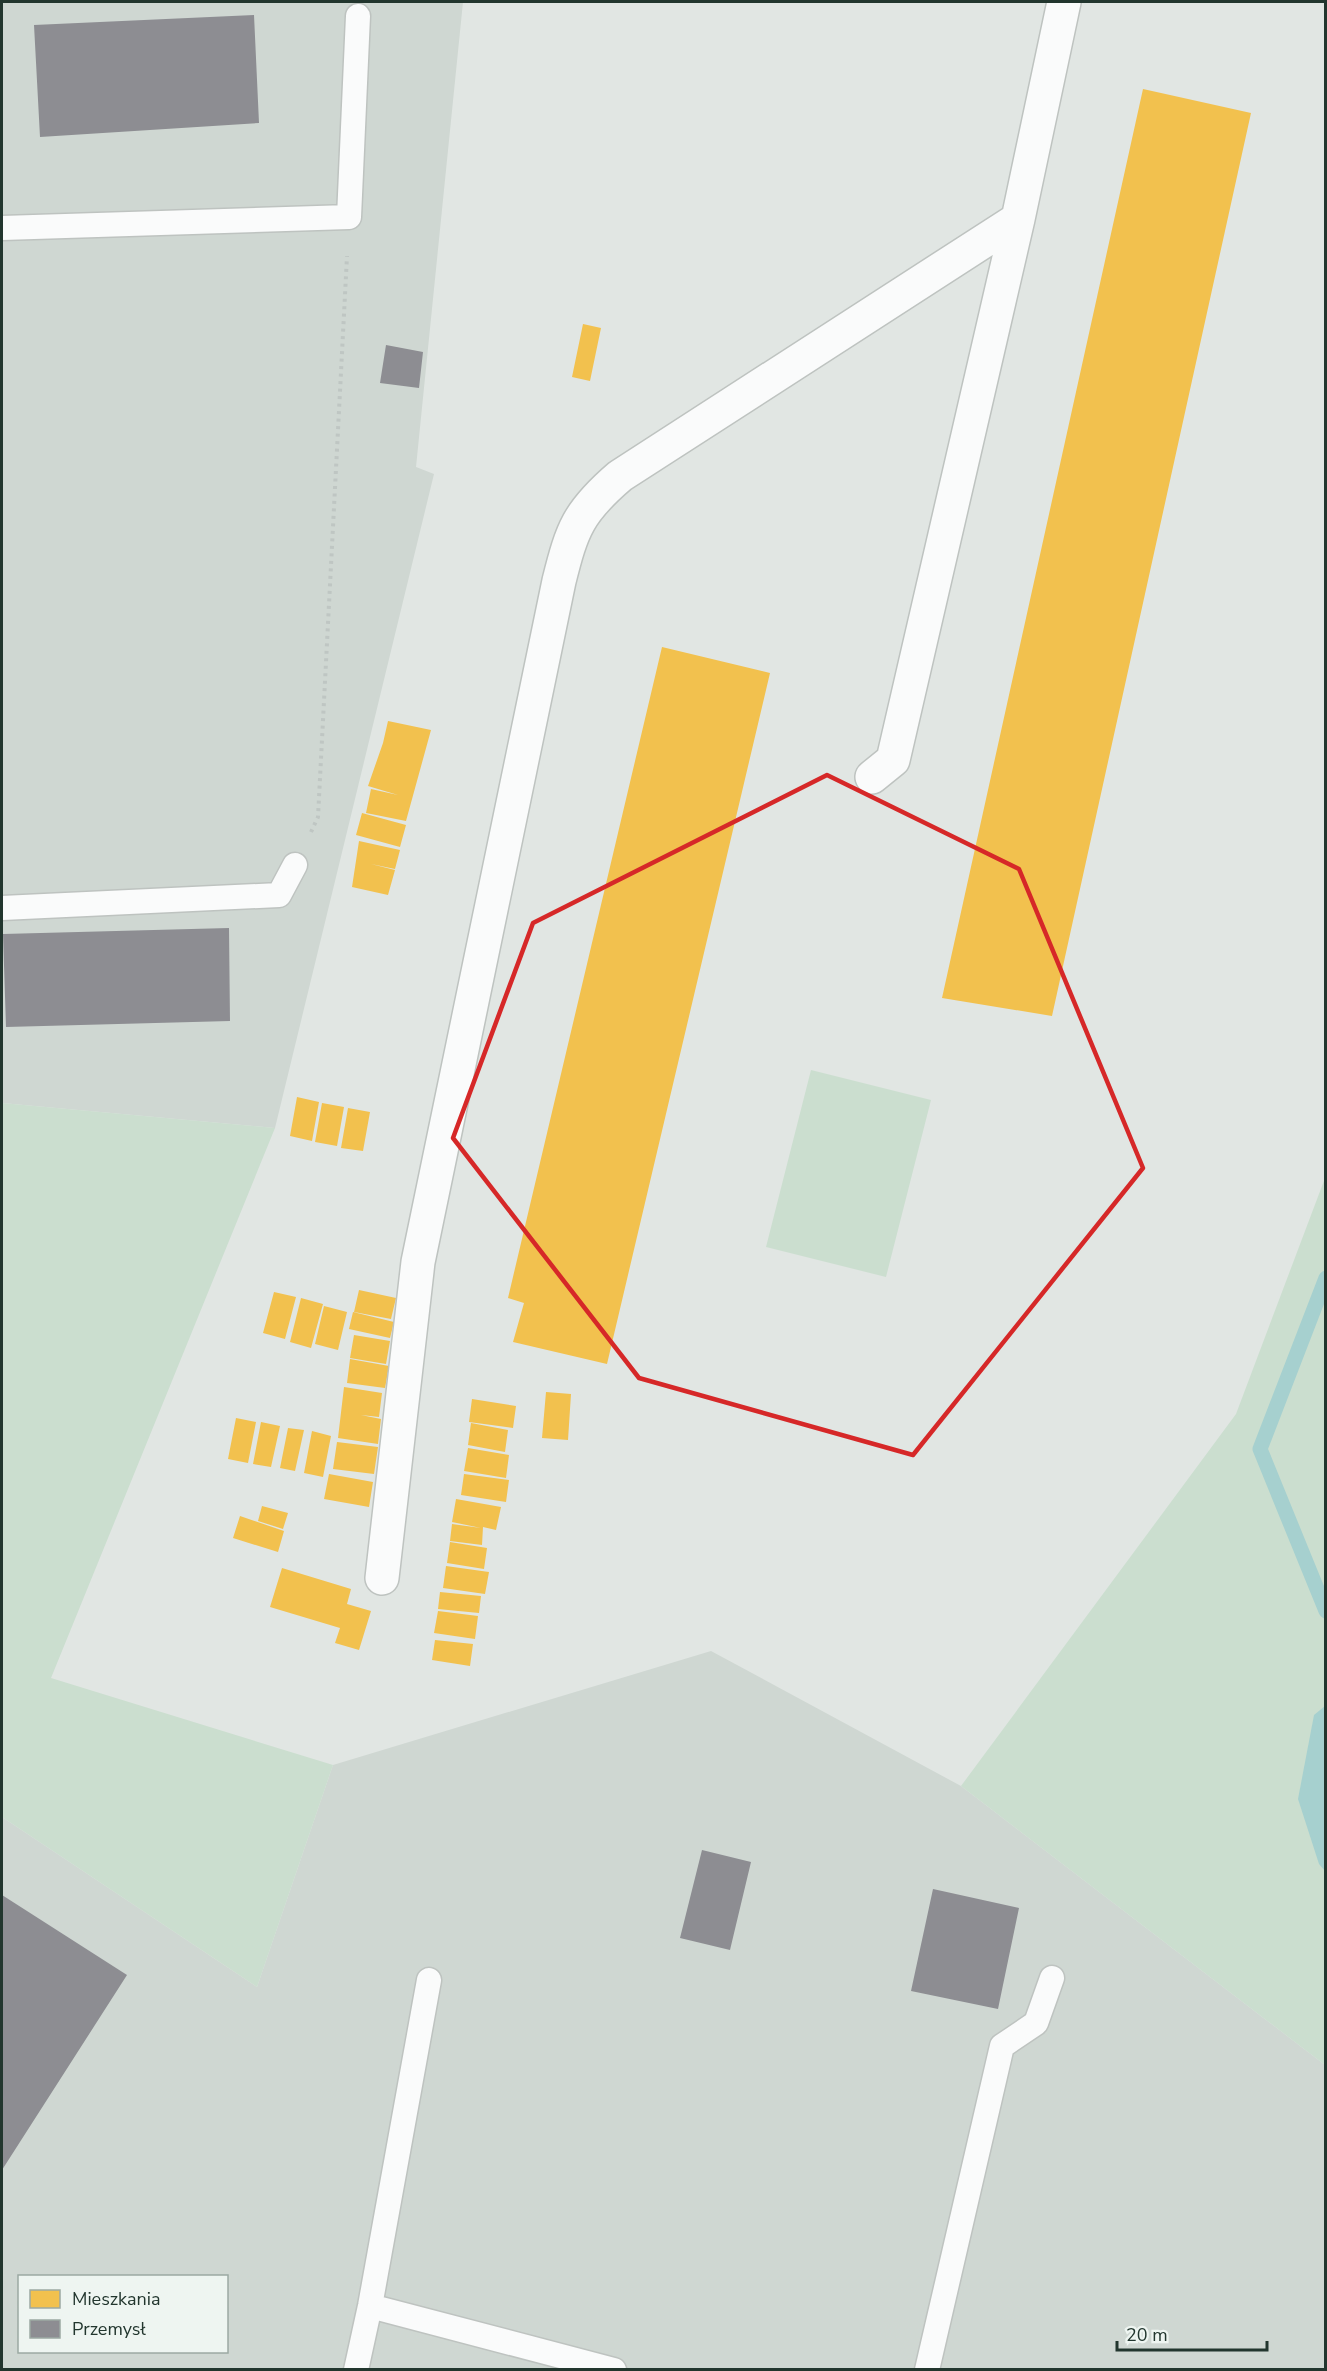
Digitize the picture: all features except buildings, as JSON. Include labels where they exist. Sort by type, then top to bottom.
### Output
[{"type":"street","points":[[872,777],[893,760],[1018,219],[1064,2]]},
{"type":"street","points":[[382,1578],[418,1262],[559,581],[575,528],[585,510],[620,476],[1018,219]]},
{"type":"lane","points":[[2,228],[349,217],[358,16]]},
{"type":"lane","points":[[2,908],[279,895],[295,865]]},
{"type":"lane","points":[[927,2370],[1002,2046],[1036,2023],[1052,1978]]},
{"type":"lane","points":[[356,2370],[370,2306],[429,1980]]},
{"type":"lane","points":[[370,2306],[614,2370]]},
{"type":"path","points":[[295,865],[318,817],[349,217]]},
{"type":"highlighted area","points":[[827,775],[1019,869],[1143,1168],[913,1455],[639,1378],[453,1138],[533,923]]},
{"type":"shaded area","points":[[2,2],[463,2],[416,467],[434,474],[275,1128],[2,1103]]},
{"type":"shaded area","points":[[711,1651],[961,1786],[1325,2065],[1325,2369],[2,2369],[2,1817],[257,1987],[333,1765]]},
{"type":"green space","points":[[811,1070],[931,1100],[886,1277],[766,1247]]},
{"type":"green space","points":[[2,1103],[275,1128],[51,1678],[333,1765],[257,1987],[2,1817]]},
{"type":"green space","points":[[1325,1178],[1325,2065],[961,1786],[1236,1414]]},
{"type":"water","points":[[1325,1706],[1325,1871],[1319,1864],[1298,1799],[1314,1715]]},
{"type":"waterway","points":[[1326,1278],[1260,1449],[1326,1611]]}]
